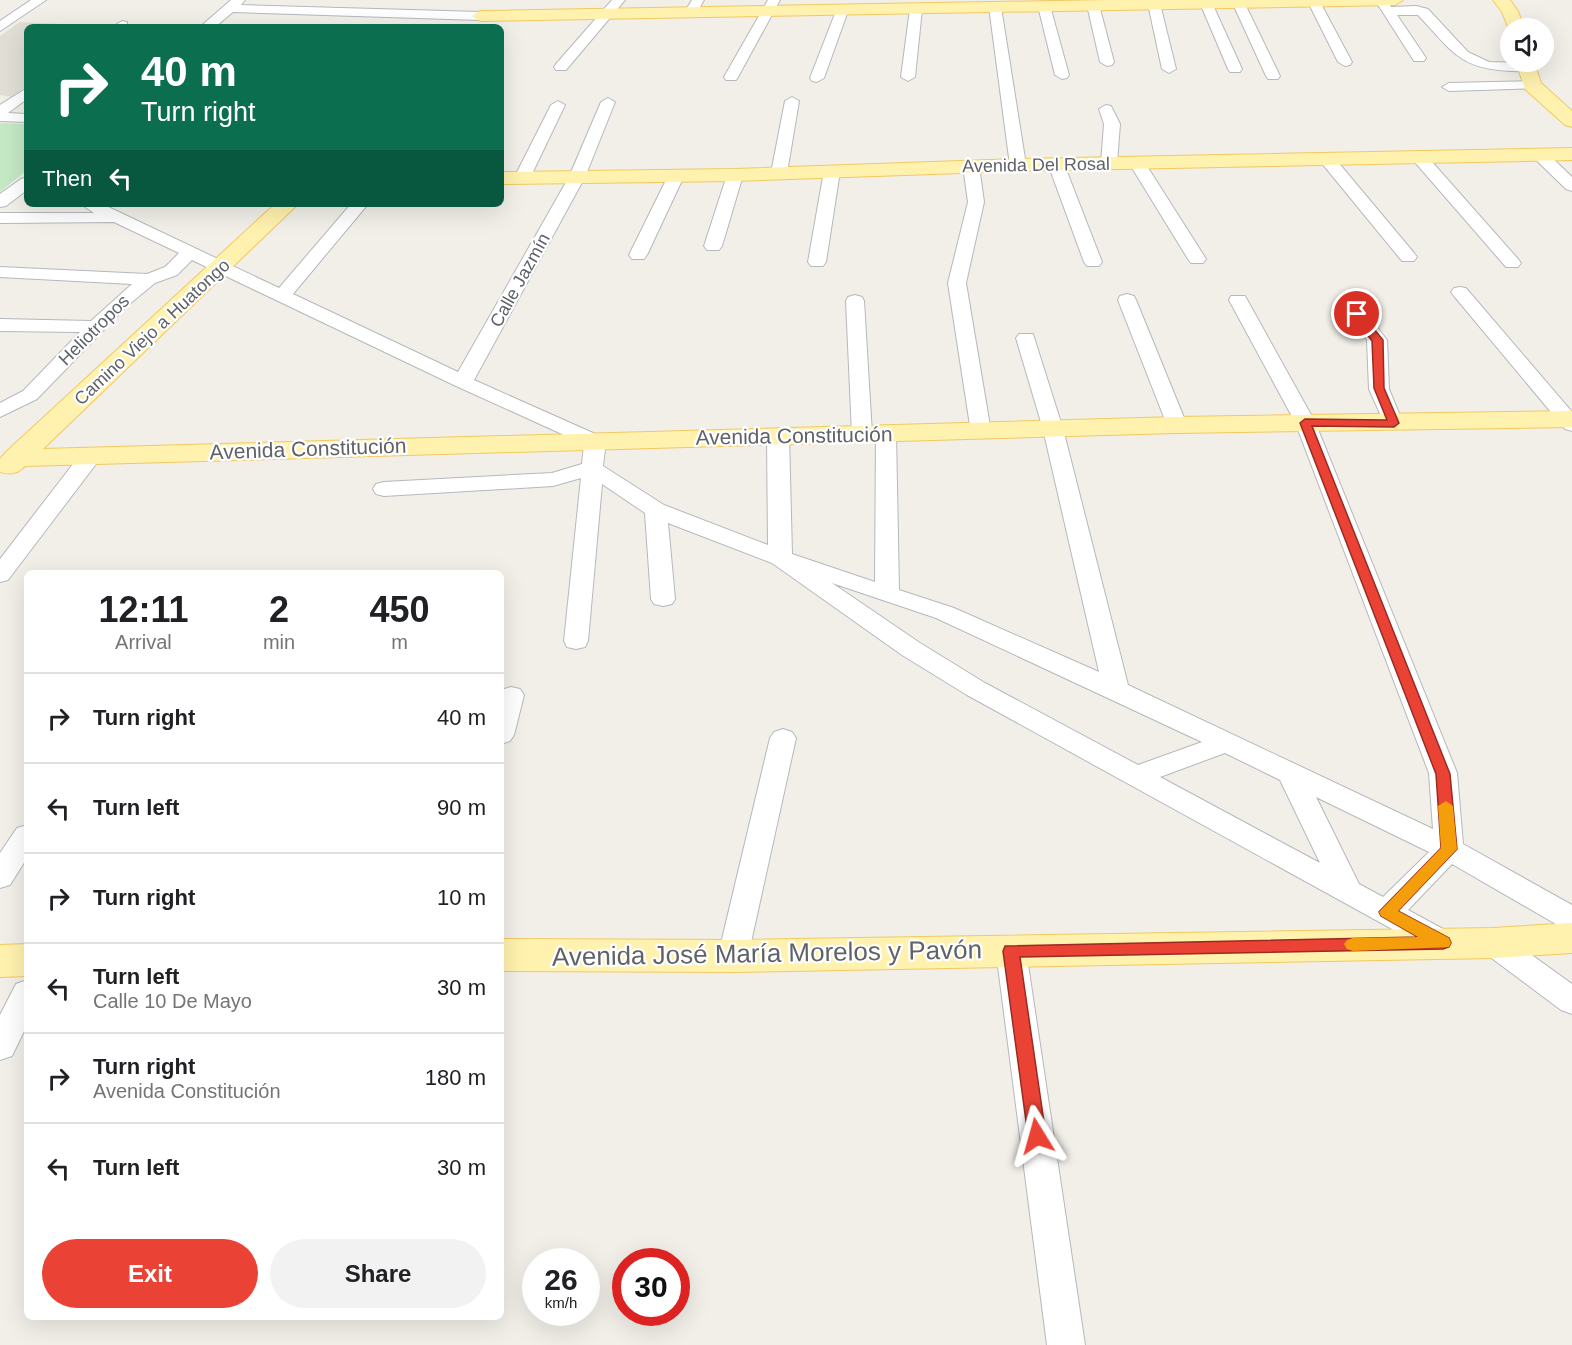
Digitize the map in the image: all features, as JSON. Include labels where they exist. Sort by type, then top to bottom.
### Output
[{"type":"main road","points":[[474,21],[496,0]]},
{"type":"main road","points":[[1502,0],[1512,18]]},
{"type":"main road","points":[[474,21],[613,7],[771,6],[842,11],[1005,4],[1044,6],[1084,3],[1324,1],[1388,4]]},
{"type":"main road","points":[[1529,72],[1547,99],[1572,121]]},
{"type":"main road","name":"Avenida Del Rosal","points":[[504,178],[735,175],[971,166],[1572,153]]},
{"type":"main road","name":"Camino Viejo a Huatongo","points":[[8,467],[284,207]]},
{"type":"main road","name":"Avenida Constitución","points":[[8,467],[91,456],[593,454],[778,436],[1177,425],[1571,421]]},
{"type":"main road","name":"Avenida José María Morelos y Pavón","points":[[504,955],[733,956],[1494,943],[1572,938]]},
{"type":"main road","points":[[0,961],[24,960]]},
{"type":"street","points":[[2,24],[40,0]]},
{"type":"street","points":[[288,21],[310,0]]},
{"type":"street","points":[[366,24],[390,0]]},
{"type":"street","points":[[1324,1],[1345,62]]},
{"type":"street","points":[[1196,2],[1235,69]]},
{"type":"street","points":[[1246,2],[1273,76]]},
{"type":"street","points":[[1084,3],[1107,62]]},
{"type":"street","points":[[1145,3],[1169,69]]},
{"type":"street","points":[[211,24],[234,4],[474,21]]},
{"type":"street","points":[[1005,4],[1018,165]]},
{"type":"street","points":[[1388,4],[1419,58]]},
{"type":"street","points":[[1388,4],[1423,12],[1463,55],[1487,66],[1500,68]]},
{"type":"street","points":[[731,77],[771,6]]},
{"type":"street","points":[[908,77],[927,6]]},
{"type":"street","points":[[1044,6],[1062,75]]},
{"type":"street","points":[[561,67],[613,7]]},
{"type":"street","points":[[817,78],[842,11]]},
{"type":"street","points":[[1449,87],[1523,72]]},
{"type":"street","points":[[0,111],[24,94]]},
{"type":"street","points":[[1474,100],[1547,99]]},
{"type":"street","points":[[779,173],[792,101]]},
{"type":"street","name":"Calle Jazmín","points":[[463,382],[577,177],[608,102]]},
{"type":"street","points":[[522,177],[558,105]]},
{"type":"street","points":[[1106,110],[1112,124],[1109,163]]},
{"type":"street","points":[[0,117],[24,118]]},
{"type":"street","points":[[1539,154],[1572,186]]},
{"type":"street","points":[[1419,157],[1512,263]]},
{"type":"street","points":[[1326,158],[1408,257]]},
{"type":"street","points":[[1137,163],[1197,259]]},
{"type":"street","points":[[1056,164],[1094,262]]},
{"type":"street","points":[[971,166],[976,202],[957,283],[981,432]]},
{"type":"street","points":[[817,262],[831,171]]},
{"type":"street","points":[[713,246],[735,175]]},
{"type":"street","points":[[638,255],[676,176]]},
{"type":"street","points":[[0,202],[24,184]]},
{"type":"street","points":[[95,207],[463,382],[593,454],[656,510],[780,558],[945,613],[1116,690],[1449,849],[1572,919]]},
{"type":"street","points":[[282,296],[357,207]]},
{"type":"street","points":[[0,218],[119,218]]},
{"type":"street","name":"Heliotropos","points":[[3,408],[30,395],[120,302],[150,279],[171,271],[190,252]]},
{"type":"street","points":[[0,272],[150,279]]},
{"type":"street","points":[[1460,292],[1571,421]]},
{"type":"street","points":[[1127,300],[1177,425]]},
{"type":"street","points":[[1238,300],[1305,423],[1443,774],[1449,849],[1387,912]]},
{"type":"street","points":[[855,301],[874,434],[887,592]]},
{"type":"street","points":[[1357,314],[1377,340],[1379,388],[1394,423]]},
{"type":"street","points":[[0,325],[95,327]]},
{"type":"street","points":[[1026,338],[1053,429],[1116,690]]},
{"type":"street","points":[[778,436],[780,558]]},
{"type":"street","points":[[384,489],[553,479],[593,454]]},
{"type":"street","points":[[576,641],[593,454]]},
{"type":"street","points":[[0,575],[91,456]]},
{"type":"street","points":[[656,510],[663,599]]},
{"type":"street","points":[[780,558],[911,649],[966,684],[1443,943]]},
{"type":"street","points":[[504,723],[511,695]]},
{"type":"street","points":[[733,956],[783,738]]},
{"type":"street","points":[[1135,776],[1226,743]]},
{"type":"street","points":[[1292,774],[1348,891]]},
{"type":"street","points":[[0,877],[24,840]]},
{"type":"street","points":[[1494,943],[1572,1001]]},
{"type":"street","points":[[1011,951],[1066,1345]]},
{"type":"street","points":[[0,1047],[24,999]]},
{"type":"shaded area","points":[[20,22],[65,24],[24,24],[24,88],[11,97],[0,95],[0,36]]},
{"type":"green space","points":[[0,123],[24,124],[24,172],[0,192]]},
{"type":"slow traffic","points":[[1353,944],[1443,943],[1387,912],[1449,849],[1446,806]]},
{"type":"route","points":[[1037,1136],[1011,951],[1443,943],[1387,912],[1449,849],[1443,774],[1305,423],[1394,423],[1379,388],[1377,340],[1357,314]]}]
